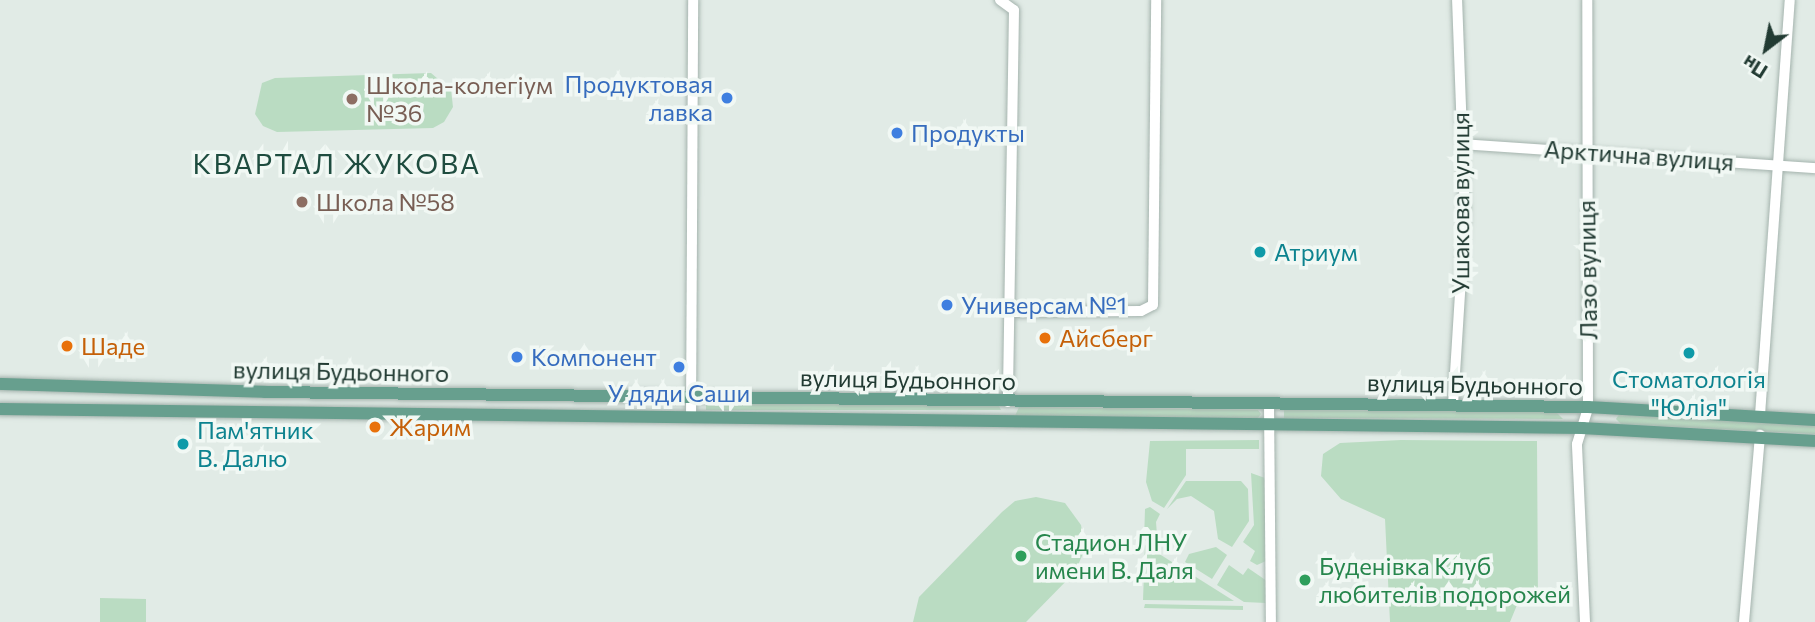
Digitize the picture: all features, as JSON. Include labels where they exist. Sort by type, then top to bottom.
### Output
[{"type":"main road","name":"вулиця Будьонного","points":[[0,384],[1008,402],[1588,407],[1815,420]]},
{"type":"main road","points":[[1007,424],[1008,402]]},
{"type":"main road","name":"вулиця Будьонного","points":[[0,409],[691,417],[1007,424],[1583,428],[1760,435],[1815,440]]},
{"type":"street","points":[[691,417],[693,0]]},
{"type":"street","points":[[1000,0],[1014,10],[1012,312],[1008,402]]},
{"type":"street","points":[[1012,312],[1141,311],[1150,309],[1157,298],[1156,0]]},
{"type":"street","name":"Ушакова вулиця","points":[[1453,405],[1465,216],[1457,0]]},
{"type":"street","name":"Лазо вулиця","points":[[1585,622],[1577,443],[1588,407],[1587,0]]},
{"type":"street","points":[[1760,415],[1790,0]]},
{"type":"street","name":"Арктична вулиця","points":[[1462,144],[1586,150],[1815,168]]},
{"type":"street","points":[[1269,404],[1271,622]]},
{"type":"street","points":[[1744,622],[1760,435]]},
{"type":"green space","points":[[431,73],[451,90],[453,107],[444,122],[433,128],[277,132],[263,126],[255,114],[262,83],[275,78]]},
{"type":"green space","points":[[706,402],[999,406],[1001,410],[706,410]]},
{"type":"green space","points":[[1019,407],[1258,410],[1261,414],[1258,418],[1015,416]]},
{"type":"green space","points":[[1284,410],[1556,412],[1563,419],[1284,418]]},
{"type":"green space","points":[[1620,413],[1815,425],[1815,434],[1621,424],[1616,419]]},
{"type":"green space","points":[[1259,440],[1259,449],[1186,449],[1186,475],[1164,508],[1152,501],[1146,482],[1150,441]]},
{"type":"green space","points":[[1401,440],[1537,441],[1538,602],[1517,605],[1510,622],[1390,622],[1385,519],[1341,499],[1321,476],[1323,454],[1340,443]]},
{"type":"green space","points":[[1251,473],[1265,478],[1266,561],[1257,565],[1250,561],[1255,551],[1243,542],[1254,525]]},
{"type":"green space","points":[[1186,481],[1241,481],[1248,489],[1249,521],[1232,547],[1218,539],[1214,511],[1191,496],[1177,499],[1167,509]]},
{"type":"green space","name":"Стадион ЛНУ имени В. Даля","points":[[1036,497],[1065,503],[1081,525],[1085,549],[1075,572],[1026,622],[913,622],[919,597],[1002,512],[1015,501]]},
{"type":"green space","points":[[1150,507],[1160,514],[1156,522],[1158,548],[1144,540],[1145,509]]},
{"type":"green space","points":[[1145,545],[1234,601],[1143,600]]},
{"type":"green space","points":[[1216,547],[1227,555],[1212,579],[1185,562],[1189,554]]},
{"type":"green space","points":[[1229,565],[1243,575],[1248,568],[1267,581],[1266,603],[1244,602],[1217,585]]},
{"type":"green space","points":[[100,598],[146,599],[146,622],[100,622]]},
{"type":"green space","points":[[1145,604],[1243,606],[1243,610],[1144,608]]},
{"type":"place","name":"Продуктовая лавка","points":[[727,98]]},
{"type":"place","name":"Школа-колегіум №36","points":[[352,99]]},
{"type":"place","name":"Продукты","points":[[897,133]]},
{"type":"place","name":"Школа №58","points":[[302,202]]},
{"type":"place","name":"Атриум","points":[[1260,252]]},
{"type":"place","name":"Универсам №1","points":[[947,305]]},
{"type":"place","name":"Айсберг","points":[[1045,338]]},
{"type":"place","name":"Шаде","points":[[67,346]]},
{"type":"place","name":"Стоматологія \"Юлія\"","points":[[1689,353]]},
{"type":"place","name":"Компонент","points":[[517,357]]},
{"type":"place","name":"У дяди Саши","points":[[679,367]]},
{"type":"place","name":"Жарим","points":[[375,427]]},
{"type":"place","name":"Пам'ятник В. Далю","points":[[183,444]]},
{"type":"place","name":"Стадион ЛНУ имени В. Даля","points":[[1021,556]]},
{"type":"place","name":"Буденівка Клуб любителів подорожей","points":[[1305,580]]},
{"type":"district","name":"КВАРТАЛ ЖУКОВА","points":[[337,163]]}]
